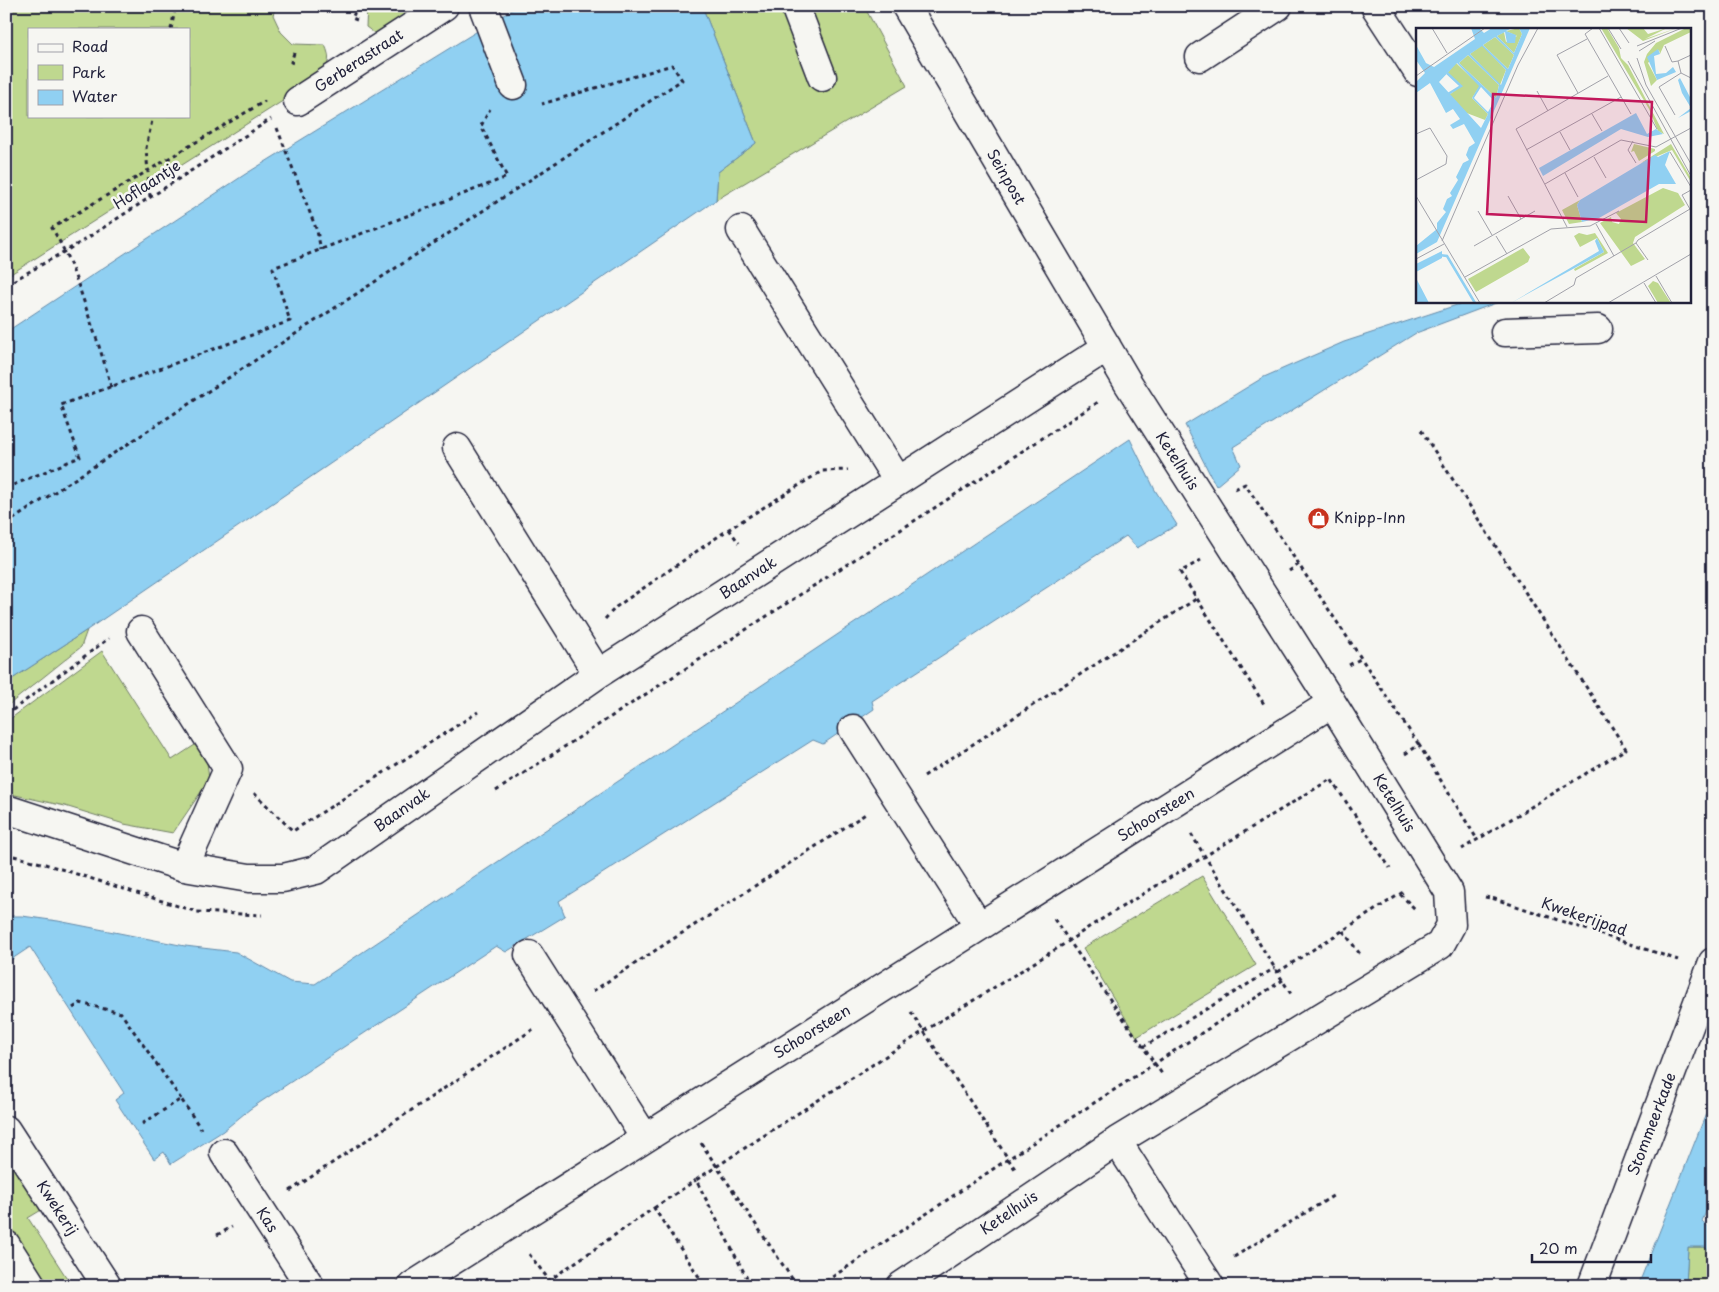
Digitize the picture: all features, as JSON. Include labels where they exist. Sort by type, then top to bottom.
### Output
[{"type":"street","name":"Gerberastraat","points":[[285,99],[444,6]]},
{"type":"street","points":[[483,6],[513,85]]},
{"type":"street","points":[[795,6],[822,77]]},
{"type":"street","name":"Seinpost","points":[[906,6],[1107,347]]},
{"type":"street","points":[[1200,56],[1278,6]]},
{"type":"street","points":[[1375,6],[1416,69]]},
{"type":"street","points":[[741,230],[894,476]]},
{"type":"street","points":[[1504,332],[1598,329]]},
{"type":"street","name":"Baanvak","points":[[6,809],[184,868],[249,878],[284,878],[316,870],[598,674],[894,476],[1107,347]]},
{"type":"street","name":"Ketelhuis","points":[[901,1286],[1117,1141],[1440,945],[1451,925],[1449,892],[1434,866],[1107,347]]},
{"type":"street","points":[[457,448],[598,674]]},
{"type":"street","points":[[141,631],[228,769],[184,868]]},
{"type":"street","name":"Schoorsteen","points":[[412,1286],[1332,703]]},
{"type":"street","points":[[853,728],[979,926]]},
{"type":"street","points":[[529,955],[646,1138]]},
{"type":"street","name":"Stommeerkade","points":[[1592,1286],[1711,966]]},
{"type":"street","name":"Kwekerij","points":[[6,1130],[107,1286]]},
{"type":"street","points":[[1117,1141],[1206,1281]]},
{"type":"street","name":"Kas","points":[[224,1153],[310,1286]]},
{"type":"street","points":[[6,1245],[32,1286]]},
{"type":"path","points":[[171,28],[175,10]]},
{"type":"path","points":[[6,524],[682,80],[672,65],[537,106]]},
{"type":"path","points":[[111,387],[76,278],[65,250],[52,228],[148,172],[285,99]]},
{"type":"path","name":"Hoflaantje","points":[[6,285],[150,197],[285,99]]},
{"type":"path","points":[[6,488],[80,457],[61,405],[290,321],[273,268],[507,177],[481,126],[490,109]]},
{"type":"path","points":[[150,197],[146,148],[153,118]]},
{"type":"path","points":[[283,144],[317,231],[321,250]]},
{"type":"path","points":[[1421,430],[1626,749],[1434,866]]},
{"type":"path","points":[[580,646],[616,607],[729,529],[822,471],[894,476]]},
{"type":"path","points":[[1204,502],[1245,484],[1419,745],[1477,840]]},
{"type":"path","points":[[1230,543],[1180,572],[1283,734]]},
{"type":"path","points":[[261,1210],[564,1010],[1196,599]]},
{"type":"path","points":[[6,715],[122,629],[141,631]]},
{"type":"path","points":[[228,769],[293,831],[482,710]]},
{"type":"path","points":[[1375,773],[1419,745]]},
{"type":"path","points":[[541,1286],[696,1180],[924,1031],[1089,927],[1331,779],[1395,875]]},
{"type":"path","points":[[1198,844],[1310,1024]]},
{"type":"path","points":[[1278,972],[1406,891],[1400,883]]},
{"type":"path","points":[[1035,892],[1182,1102]]},
{"type":"path","name":"Kwekerijpad","points":[[1449,892],[1495,899],[1711,966]]},
{"type":"path","points":[[1400,894],[1413,909]]},
{"type":"path","points":[[1343,930],[1364,960]]},
{"type":"path","points":[[1143,1047],[1275,968]]},
{"type":"path","points":[[820,1286],[1008,1158],[1283,980]]},
{"type":"path","points":[[891,982],[1033,1197]]},
{"type":"path","points":[[73,1008],[80,1003],[121,1013],[205,1136],[224,1153]]},
{"type":"path","points":[[142,1124],[180,1099]]},
{"type":"path","points":[[682,1115],[797,1286]]},
{"type":"path","points":[[696,1180],[751,1286]]},
{"type":"path","points":[[1206,1281],[1336,1194]]},
{"type":"path","points":[[654,1208],[705,1286]]},
{"type":"path","points":[[541,1270],[549,1280]]},
{"type":"green space","points":[[6,6],[276,6],[273,15],[281,32],[293,44],[325,45],[328,61],[322,76],[6,277]]},
{"type":"green space","points":[[367,6],[425,6],[377,35],[366,27]]},
{"type":"green space","points":[[702,6],[864,6],[907,86],[716,200],[718,172],[756,143]]},
{"type":"green space","points":[[87,630],[81,647],[6,707],[6,683]]},
{"type":"green space","points":[[102,651],[172,760],[198,743],[207,762],[209,780],[173,833],[124,824],[65,806],[6,793],[6,722]]},
{"type":"green space","points":[[1202,876],[1256,965],[1137,1037],[1083,948]]},
{"type":"green space","points":[[6,1154],[43,1209],[28,1218],[72,1286],[46,1286],[6,1223]]},
{"type":"green space","points":[[1688,1247],[1706,1247],[1713,1256],[1713,1286],[1686,1286]]},
{"type":"water","points":[[518,6],[702,6],[756,143],[718,172],[716,200],[87,630],[6,683],[6,332],[244,175]]},
{"type":"water","points":[[1466,302],[1498,302],[1416,333],[1233,447],[1241,465],[1216,486],[1185,425],[1264,377],[1344,342]]},
{"type":"water","points":[[1130,439],[1155,490],[1177,525],[1137,548],[1126,536],[872,701],[874,709],[823,744],[813,740],[559,901],[565,916],[506,952],[496,946],[250,1109],[223,1131],[171,1164],[164,1152],[154,1159],[115,1100],[124,1093],[30,947],[6,963],[6,916],[22,916],[58,921],[185,946],[236,952],[290,982],[315,984]]},
{"type":"water","points":[[1713,1096],[1713,1196],[1702,1221],[1713,1231],[1713,1256],[1705,1247],[1688,1247],[1686,1286],[1638,1286]]},
{"type":"place","name":"Knipp-Inn","points":[[1318,518]]}]
